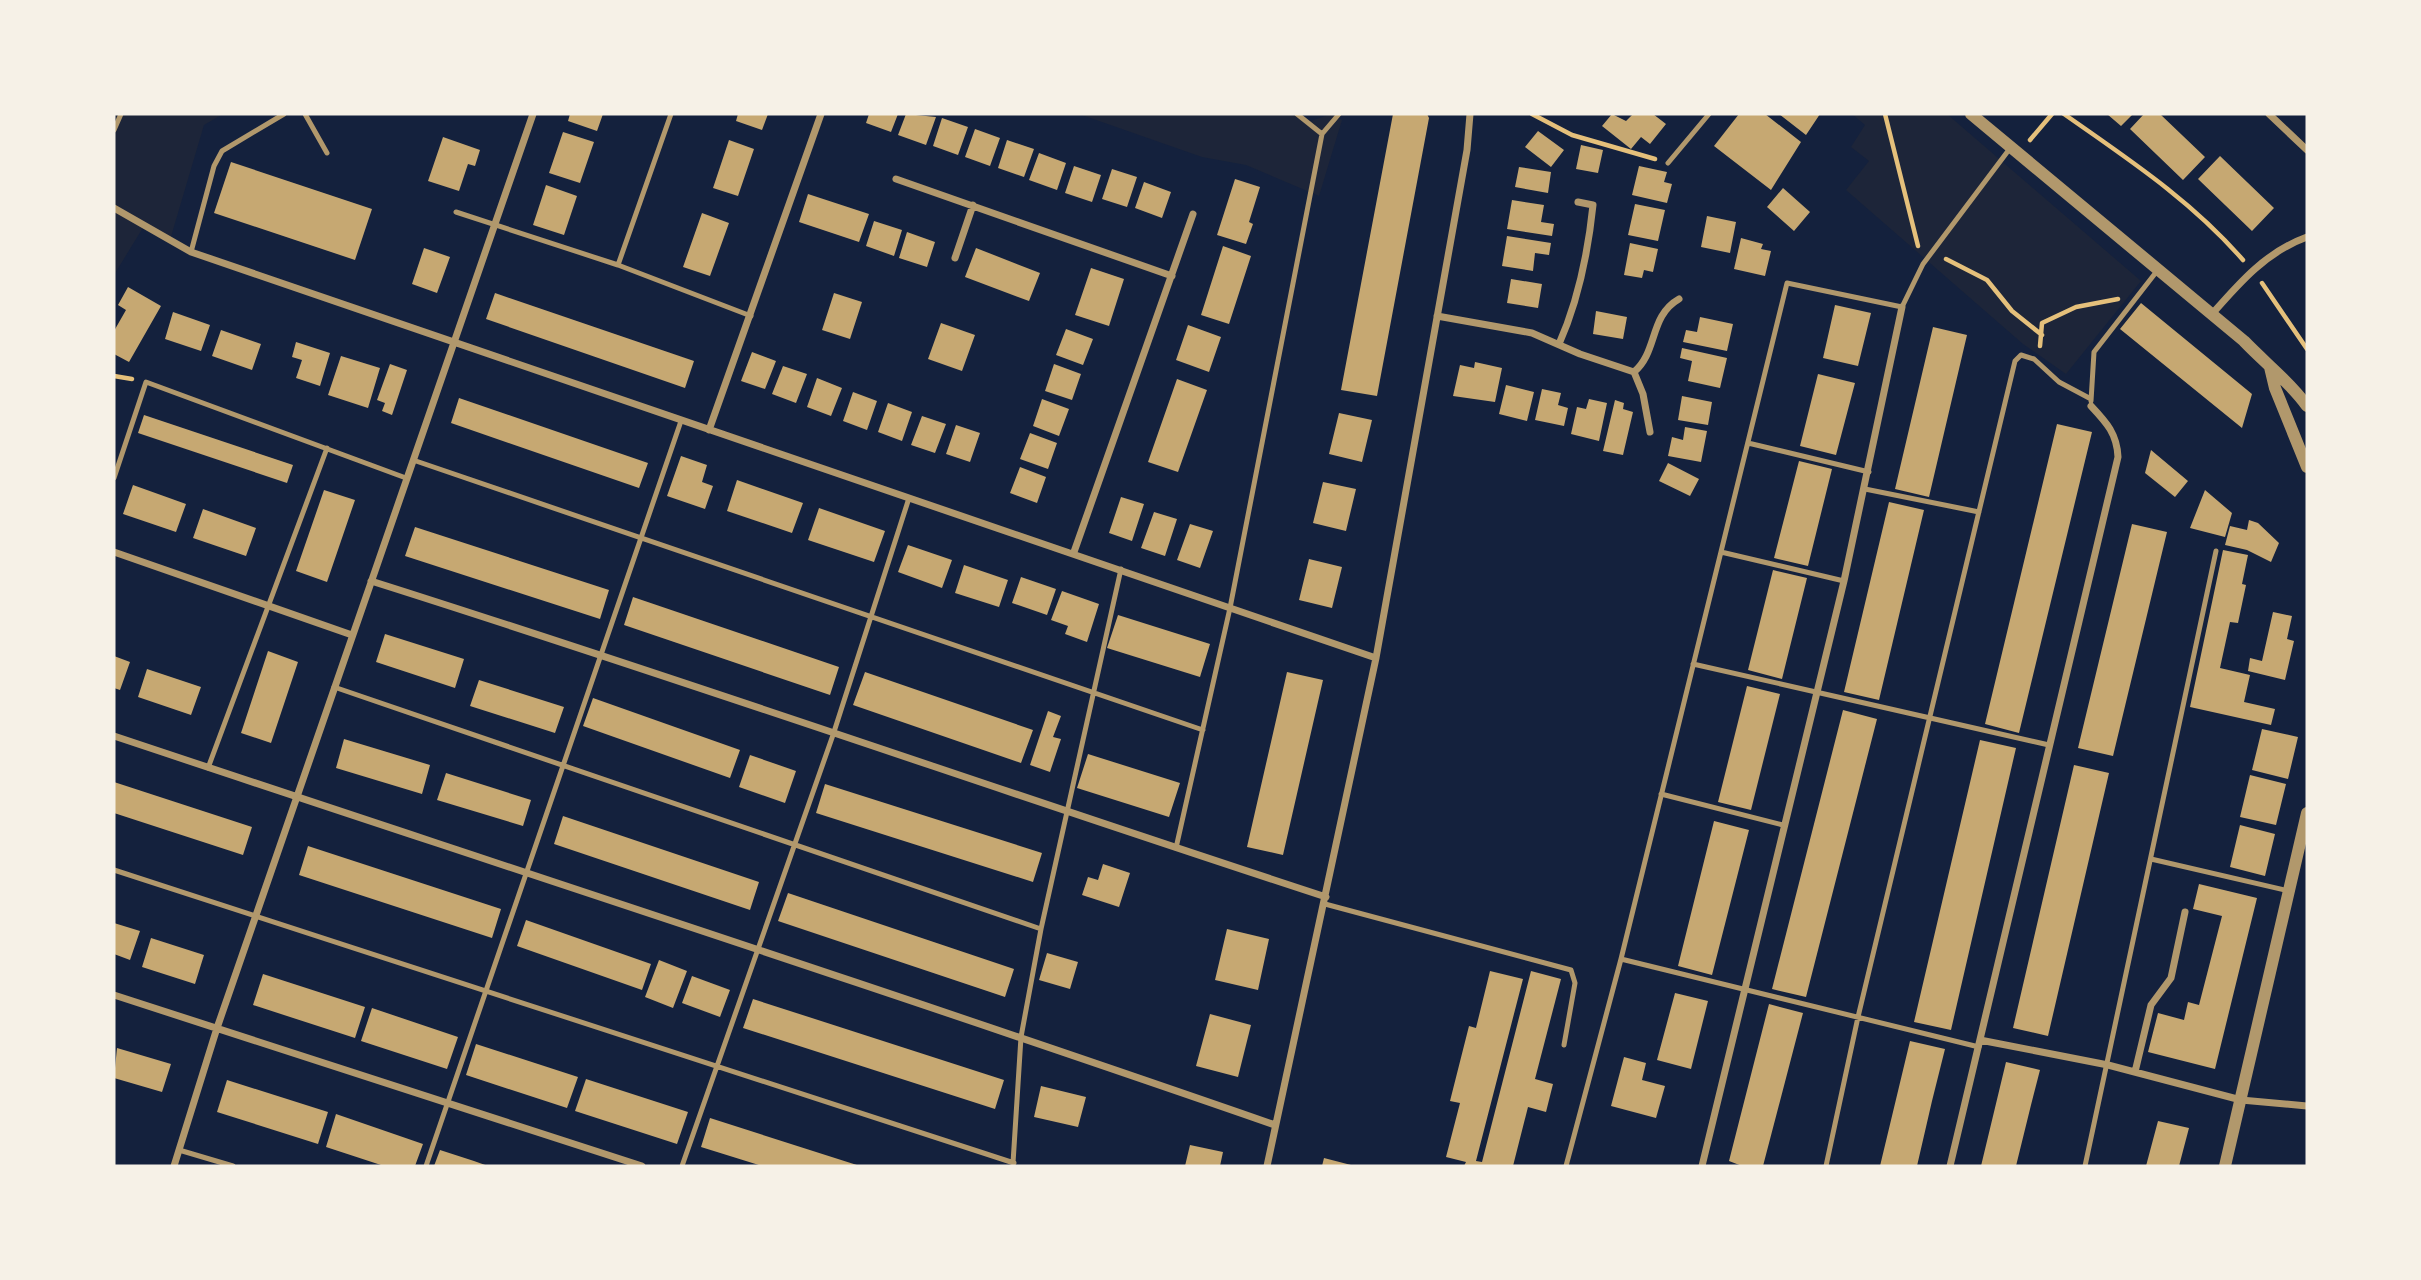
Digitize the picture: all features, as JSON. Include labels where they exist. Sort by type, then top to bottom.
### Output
[{"type":"street","points":[[174,1166],[217,1028],[533,114]]},
{"type":"street","points":[[709,430],[821,114]]},
{"type":"street","points":[[1267,1166],[1376,658],[1467,150],[1470,114]]},
{"type":"street","points":[[1971,114],[2213,314],[2270,367],[2288,380],[2307,406]]},
{"type":"street","points":[[2269,114],[2307,150]]},
{"type":"street","points":[[896,179],[1172,276]]},
{"type":"street","points":[[1559,344],[1575,302],[1589,238],[1593,205],[1578,202]]},
{"type":"street","points":[[955,258],[973,205]]},
{"type":"street","points":[[114,208],[191,252],[681,421],[1074,552],[1376,658]]},
{"type":"street","points":[[1074,552],[1193,214]]},
{"type":"street","points":[[2213,314],[2252,270],[2290,243],[2307,237]]},
{"type":"street","points":[[1634,372],[1645,356],[1662,312],[1679,299]]},
{"type":"street","points":[[1702,1166],[1844,581],[1902,307]]},
{"type":"street","points":[[1437,316],[1532,333],[1634,372],[1643,394],[1650,432]]},
{"type":"street","points":[[2270,367],[2274,388],[2307,467]]},
{"type":"street","points":[[1950,1166],[2118,457],[2117,440],[2111,427],[2091,403]]},
{"type":"street","points":[[114,552],[352,635]]},
{"type":"street","points":[[371,581],[602,654],[1326,901]]},
{"type":"street","points":[[114,736],[296,799],[528,872],[1021,1037],[1275,1125]]},
{"type":"street","points":[[2225,1166],[2307,813]]},
{"type":"street","points":[[2135,1072],[2151,1005],[2171,978],[2185,912]]},
{"type":"street","points":[[114,995],[642,1166]]},
{"type":"street","points":[[1979,1044],[2108,1065],[2241,1100],[2307,1107]]},
{"type":"lane","points":[[114,130],[121,114]]},
{"type":"lane","points":[[191,252],[214,166],[222,150],[284,114]]},
{"type":"lane","points":[[304,114],[327,153]]},
{"type":"lane","points":[[618,265],[671,114]]},
{"type":"lane","points":[[1297,114],[1322,134]]},
{"type":"lane","points":[[1176,848],[1230,608],[1322,134],[1339,114]]},
{"type":"lane","points":[[1668,163],[1709,114]]},
{"type":"lane","points":[[1566,1166],[1621,959],[1787,283],[1902,307],[1931,252],[2015,150]]},
{"type":"lane","points":[[456,212],[618,265],[751,316]]},
{"type":"lane","points":[[1826,1166],[1858,1017],[1932,718],[2015,361],[2021,355],[2034,359],[2059,382],[2091,403],[2094,352],[2159,268]]},
{"type":"lane","points":[[114,478],[146,382],[406,478]]},
{"type":"lane","points":[[426,1166],[681,421]]},
{"type":"lane","points":[[1748,443],[1869,472]]},
{"type":"lane","points":[[208,768],[327,448]]},
{"type":"lane","points":[[413,460],[1203,730]]},
{"type":"lane","points":[[1865,489],[1979,512]]},
{"type":"lane","points":[[682,1166],[833,735],[909,498]]},
{"type":"lane","points":[[2085,1166],[2216,551]]},
{"type":"lane","points":[[1721,552],[1844,581]]},
{"type":"lane","points":[[114,870],[717,1065],[1013,1165],[1021,1037],[1041,929],[1121,569]]},
{"type":"lane","points":[[1693,664],[2049,745]]},
{"type":"lane","points":[[334,687],[1041,929]]},
{"type":"lane","points":[[1661,794],[1783,825]]},
{"type":"lane","points":[[2151,859],[2289,891]]},
{"type":"lane","points":[[1326,901],[1571,970],[1575,983],[1564,1045]]},
{"type":"lane","points":[[1621,959],[1979,1044]]},
{"type":"lane","points":[[179,1150],[233,1166]]},
{"type":"path","points":[[1532,114],[1572,135],[1668,163]]},
{"type":"path","points":[[1885,114],[1923,264]]},
{"type":"path","points":[[2015,150],[2052,114]]},
{"type":"path","points":[[2064,114],[2185,200],[2206,218],[2252,270],[2307,349]]},
{"type":"path","points":[[1917,239],[1931,252],[1987,280],[2012,311],[2042,335]]},
{"type":"path","points":[[2034,359],[2042,335],[2042,323],[2076,307],[2137,295]]},
{"type":"shaded area","points":[[114,114],[223,114],[204,125],[170,240],[144,226],[114,275]]},
{"type":"shaded area","points":[[1079,114],[1297,114],[1307,122],[1332,114],[1342,120],[1319,196],[1246,165],[1202,157]]},
{"type":"shaded area","points":[[1852,114],[1947,114],[2141,281],[2066,374],[2023,344],[1846,190],[1869,161],[1851,147],[1865,125]]},
{"type":"building","points":[[570,114],[603,114],[597,131],[568,121]]},
{"type":"building","points":[[738,114],[768,114],[762,130],[736,121]]},
{"type":"building","points":[[869,114],[898,114],[891,132],[866,123]]},
{"type":"building","points":[[906,114],[936,117],[926,145],[898,135]]},
{"type":"building","points":[[1393,114],[1427,114],[1429,118],[1377,396],[1341,390]]},
{"type":"building","points":[[1612,114],[1626,121],[1633,114],[1653,114],[1666,124],[1650,144],[1641,137],[1631,149],[1602,126]]},
{"type":"building","points":[[1739,114],[1765,114],[1801,142],[1771,190],[1714,146]]},
{"type":"building","points":[[1779,114],[1820,114],[1806,135]]},
{"type":"building","points":[[2107,114],[2133,114],[2121,126]]},
{"type":"building","points":[[2144,114],[2160,114],[2205,157],[2183,180],[2130,129]]},
{"type":"building","points":[[942,118],[968,127],[958,155],[933,146]]},
{"type":"building","points":[[975,129],[1000,138],[990,166],[965,157]]},
{"type":"building","points":[[1538,131],[1564,150],[1551,167],[1525,147]]},
{"type":"building","points":[[563,132],[594,142],[580,183],[549,173]]},
{"type":"building","points":[[443,137],[480,150],[475,166],[468,164],[459,191],[428,181]]},
{"type":"building","points":[[729,140],[754,149],[738,196],[713,188]]},
{"type":"building","points":[[1007,140],[1034,149],[1024,177],[998,168]]},
{"type":"building","points":[[1581,145],[1603,150],[1598,173],[1576,169]]},
{"type":"building","points":[[1039,153],[1066,163],[1057,190],[1029,180]]},
{"type":"building","points":[[2220,156],[2274,208],[2252,231],[2198,179]]},
{"type":"building","points":[[231,162],[372,209],[355,260],[214,213]]},
{"type":"building","points":[[1074,166],[1101,175],[1092,202],[1065,193]]},
{"type":"building","points":[[1639,166],[1667,172],[1664,182],[1672,184],[1667,203],[1632,195]]},
{"type":"building","points":[[1519,167],[1551,172],[1548,193],[1515,187]]},
{"type":"building","points":[[1112,169],[1137,177],[1127,207],[1102,199]]},
{"type":"building","points":[[1235,179],[1260,187],[1249,222],[1253,224],[1246,244],[1217,235]]},
{"type":"building","points":[[1144,182],[1171,192],[1162,218],[1135,208]]},
{"type":"building","points":[[546,185],[577,196],[564,235],[533,225]]},
{"type":"building","points":[[1783,188],[1810,212],[1794,231],[1767,207]]},
{"type":"building","points":[[808,194],[869,214],[859,242],[799,222]]},
{"type":"building","points":[[1512,200],[1544,205],[1541,222],[1554,224],[1552,236],[1507,229]]},
{"type":"building","points":[[1635,204],[1665,210],[1658,241],[1628,235]]},
{"type":"building","points":[[702,213],[729,223],[710,276],[683,267]]},
{"type":"building","points":[[1707,216],[1736,222],[1730,253],[1701,247]]},
{"type":"building","points":[[874,221],[902,230],[894,256],[866,246]]},
{"type":"building","points":[[907,232],[935,242],[927,267],[899,258]]},
{"type":"building","points":[[1507,236],[1551,243],[1549,255],[1535,253],[1533,271],[1502,266]]},
{"type":"building","points":[[1741,238],[1763,244],[1761,249],[1771,251],[1765,276],[1734,269]]},
{"type":"building","points":[[1630,243],[1658,249],[1653,272],[1644,270],[1642,278],[1624,275]]},
{"type":"building","points":[[1223,246],[1251,256],[1229,324],[1201,315]]},
{"type":"building","points":[[424,248],[450,257],[437,293],[412,284]]},
{"type":"building","points":[[976,248],[1040,273],[1029,301],[965,277]]},
{"type":"building","points":[[1091,268],[1124,279],[1109,326],[1075,315]]},
{"type":"building","points":[[1511,279],[1542,284],[1538,308],[1507,303]]},
{"type":"building","points":[[128,287],[161,306],[129,362],[114,354],[114,331],[126,310],[118,305]]},
{"type":"building","points":[[495,293],[694,361],[685,388],[486,319]]},
{"type":"building","points":[[834,293],[862,302],[850,339],[822,330]]},
{"type":"building","points":[[2141,303],[2252,394],[2242,428],[2120,329]]},
{"type":"building","points":[[1835,305],[1871,313],[1858,366],[1823,358]]},
{"type":"building","points":[[1596,311],[1627,317],[1623,339],[1593,334]]},
{"type":"building","points":[[173,312],[210,325],[201,351],[165,339]]},
{"type":"building","points":[[1700,317],[1733,324],[1727,351],[1683,342],[1686,330],[1697,332]]},
{"type":"building","points":[[941,323],[975,335],[962,371],[928,359]]},
{"type":"building","points":[[1188,325],[1221,337],[1209,372],[1176,360]]},
{"type":"building","points":[[1933,327],[1967,335],[1929,497],[1895,489]]},
{"type":"building","points":[[1066,329],[1093,339],[1083,365],[1056,355]]},
{"type":"building","points":[[221,330],[261,344],[252,370],[212,356]]},
{"type":"building","points":[[296,342],[330,353],[320,386],[296,378],[302,360],[292,357]]},
{"type":"building","points":[[1682,348],[1727,358],[1720,388],[1688,381],[1692,361],[1680,358]]},
{"type":"building","points":[[752,352],[776,361],[765,389],[741,381]]},
{"type":"building","points":[[341,356],[380,368],[368,408],[328,395]]},
{"type":"building","points":[[1475,362],[1502,368],[1495,402],[1453,396],[1460,365],[1474,368]]},
{"type":"building","points":[[390,364],[407,370],[392,415],[382,411],[385,403],[377,400]]},
{"type":"building","points":[[1054,364],[1081,374],[1072,400],[1045,391]]},
{"type":"building","points":[[783,366],[807,374],[796,403],[772,394]]},
{"type":"building","points":[[1818,374],[1855,383],[1836,455],[1800,446]]},
{"type":"building","points":[[817,378],[842,388],[831,416],[807,407]]},
{"type":"building","points":[[1177,379],[1207,390],[1178,472],[1148,462]]},
{"type":"building","points":[[1506,385],[1534,392],[1527,421],[1499,414]]},
{"type":"building","points":[[1542,389],[1561,393],[1558,405],[1568,408],[1564,426],[1535,420]]},
{"type":"building","points":[[853,392],[877,401],[867,430],[843,421]]},
{"type":"building","points":[[1682,396],[1712,402],[1708,425],[1678,420]]},
{"type":"building","points":[[459,398],[648,463],[639,488],[451,423]]},
{"type":"building","points":[[1042,399],[1069,409],[1059,436],[1033,426]]},
{"type":"building","points":[[1589,399],[1607,403],[1599,441],[1571,434],[1577,407],[1586,409]]},
{"type":"building","points":[[1615,400],[1624,403],[1623,409],[1633,412],[1623,455],[1603,451]]},
{"type":"building","points":[[888,403],[912,412],[902,441],[878,432]]},
{"type":"building","points":[[1339,413],[1372,420],[1362,462],[1329,454]]},
{"type":"building","points":[[144,415],[293,465],[287,483],[138,433]]},
{"type":"building","points":[[922,416],[946,424],[935,453],[911,445]]},
{"type":"building","points":[[2057,424],[2092,432],[2019,733],[1985,724]]},
{"type":"building","points":[[956,425],[980,433],[970,462],[946,454]]},
{"type":"building","points":[[1685,427],[1707,431],[1701,462],[1668,456],[1672,437],[1683,440]]},
{"type":"building","points":[[1030,433],[1057,443],[1048,469],[1020,459]]},
{"type":"building","points":[[2151,450],[2188,481],[2175,497],[2145,473]]},
{"type":"building","points":[[681,456],[707,465],[702,482],[713,486],[705,509],[667,496]]},
{"type":"building","points":[[1799,461],[1832,469],[1808,566],[1774,558]]},
{"type":"building","points":[[1668,463],[1699,479],[1690,496],[1659,481]]},
{"type":"building","points":[[1020,467],[1046,477],[1037,503],[1010,493]]},
{"type":"building","points":[[737,480],[803,503],[792,533],[727,511]]},
{"type":"building","points":[[1323,482],[1356,489],[1346,531],[1313,523]]},
{"type":"building","points":[[133,485],[186,504],[176,532],[123,514]]},
{"type":"building","points":[[324,490],[355,500],[327,582],[296,571]]},
{"type":"building","points":[[2205,490],[2232,513],[2225,537],[2190,528]]},
{"type":"building","points":[[1121,497],[1144,504],[1132,541],[1109,533]]},
{"type":"building","points":[[1889,502],[1924,510],[1879,700],[1844,692]]},
{"type":"building","points":[[819,508],[885,531],[874,562],[808,540]]},
{"type":"building","points":[[203,509],[256,528],[246,556],[193,538]]},
{"type":"building","points":[[1154,512],[1177,519],[1165,556],[1141,548]]},
{"type":"building","points":[[2249,520],[2258,523],[2279,543],[2271,562],[2247,550],[2225,545],[2230,526],[2247,530]]},
{"type":"building","points":[[1190,524],[1213,531],[1200,568],[1177,560]]},
{"type":"building","points":[[2132,524],[2167,532],[2113,756],[2078,748]]},
{"type":"building","points":[[415,527],[609,590],[600,619],[405,556]]},
{"type":"building","points":[[908,545],[952,560],[942,588],[898,572]]},
{"type":"building","points":[[2223,550],[2248,555],[2242,584],[2246,585],[2238,623],[2230,622],[2220,668],[2250,675],[2244,702],[2275,709],[2271,725],[2190,707]]},
{"type":"building","points":[[1309,559],[1342,567],[1332,608],[1299,600]]},
{"type":"building","points":[[964,565],[1008,580],[999,607],[955,593]]},
{"type":"building","points":[[1773,570],[1807,578],[1782,679],[1748,670]]},
{"type":"building","points":[[1021,577],[1056,589],[1047,615],[1012,603]]},
{"type":"building","points":[[1062,591],[1099,604],[1087,642],[1065,634],[1068,626],[1051,620]]},
{"type":"building","points":[[633,597],[839,667],[830,695],[624,625]]},
{"type":"building","points":[[2273,612],[2292,616],[2287,639],[2294,641],[2285,680],[2248,671],[2250,658],[2262,661]]},
{"type":"building","points":[[1118,615],[1210,644],[1200,677],[1107,648]]},
{"type":"building","points":[[385,634],[464,659],[455,688],[376,662]]},
{"type":"building","points":[[268,651],[298,662],[271,743],[241,733]]},
{"type":"building","points":[[114,656],[130,662],[120,690],[114,688]]},
{"type":"building","points":[[147,669],[201,687],[191,715],[138,697]]},
{"type":"building","points":[[865,672],[1033,730],[1021,763],[853,705]]},
{"type":"building","points":[[1287,672],[1323,680],[1283,855],[1247,847]]},
{"type":"building","points":[[479,680],[564,707],[555,733],[470,706]]},
{"type":"building","points":[[1747,686],[1780,694],[1751,810],[1718,802]]},
{"type":"building","points":[[593,698],[740,750],[730,778],[583,726]]},
{"type":"building","points":[[1843,710],[1877,719],[1806,997],[1772,989]]},
{"type":"building","points":[[1048,711],[1061,716],[1053,737],[1061,739],[1050,772],[1030,765]]},
{"type":"building","points":[[2262,729],[2298,737],[2288,779],[2252,770]]},
{"type":"building","points":[[344,739],[430,765],[422,794],[336,768]]},
{"type":"building","points":[[1980,740],[2016,748],[1951,1030],[1914,1022]]},
{"type":"building","points":[[1088,754],[1180,783],[1169,817],[1077,788]]},
{"type":"building","points":[[750,755],[796,771],[785,803],[739,787]]},
{"type":"building","points":[[2074,765],[2109,773],[2048,1036],[2013,1028]]},
{"type":"building","points":[[446,773],[531,800],[523,826],[437,800]]},
{"type":"building","points":[[2250,775],[2286,784],[2276,825],[2240,817]]},
{"type":"building","points":[[114,782],[252,827],[243,855],[114,813]]},
{"type":"building","points":[[825,784],[1042,853],[1033,882],[816,813]]},
{"type":"building","points":[[563,816],[759,882],[750,910],[554,844]]},
{"type":"building","points":[[1714,821],[1749,830],[1712,975],[1678,966]]},
{"type":"building","points":[[2240,825],[2275,834],[2265,876],[2230,867]]},
{"type":"building","points":[[308,846],[501,909],[492,938],[299,875]]},
{"type":"building","points":[[1103,864],[1130,873],[1119,907],[1082,895],[1088,877],[1098,880]]},
{"type":"building","points":[[2199,884],[2257,898],[2215,1069],[2148,1052],[2158,1013],[2184,1020],[2188,1002],[2199,1005],[2222,916],[2193,909]]},
{"type":"building","points":[[788,893],[1014,969],[1005,997],[778,921]]},
{"type":"building","points":[[526,920],[651,964],[642,990],[517,946]]},
{"type":"building","points":[[114,923],[140,931],[130,960],[114,954]]},
{"type":"building","points":[[1227,929],[1269,939],[1258,990],[1215,980]]},
{"type":"building","points":[[151,938],[204,955],[195,984],[142,967]]},
{"type":"building","points":[[1047,953],[1078,962],[1070,989],[1039,980]]},
{"type":"building","points":[[659,960],[687,971],[673,1008],[645,997]]},
{"type":"building","points":[[1490,971],[1523,979],[1476,1161],[1482,1162],[1531,971],[1561,979],[1535,1079],[1553,1084],[1546,1112],[1528,1107],[1513,1166],[1464,1166],[1466,1162],[1446,1157],[1460,1103],[1450,1101],[1469,1026],[1476,1028]]},
{"type":"building","points":[[263,974],[365,1007],[355,1038],[253,1005]]},
{"type":"building","points":[[692,976],[730,990],[720,1017],[682,1003]]},
{"type":"building","points":[[1675,993],[1708,1001],[1691,1069],[1657,1060]]},
{"type":"building","points":[[753,999],[1004,1080],[995,1109],[743,1028]]},
{"type":"building","points":[[1769,1004],[1803,1013],[1763,1166],[1742,1166],[1729,1161]]},
{"type":"building","points":[[372,1008],[458,1037],[447,1069],[361,1041]]},
{"type":"building","points":[[1210,1014],[1251,1025],[1238,1077],[1196,1066]]},
{"type":"building","points":[[1910,1041],[1945,1049],[1917,1166],[1880,1166]]},
{"type":"building","points":[[476,1044],[578,1077],[567,1108],[466,1075]]},
{"type":"building","points":[[117,1048],[171,1064],[162,1092],[114,1078]]},
{"type":"building","points":[[1624,1057],[1646,1063],[1642,1080],[1665,1086],[1656,1118],[1611,1106]]},
{"type":"building","points":[[2006,1062],[2040,1070],[2016,1166],[1981,1166]]},
{"type":"building","points":[[586,1079],[688,1112],[677,1144],[575,1111]]},
{"type":"building","points":[[227,1080],[328,1112],[318,1144],[217,1112]]},
{"type":"building","points":[[1041,1086],[1086,1097],[1078,1127],[1034,1117]]},
{"type":"building","points":[[336,1114],[423,1144],[415,1166],[384,1166],[326,1147]]},
{"type":"building","points":[[710,1118],[860,1166],[762,1166],[701,1147]]},
{"type":"building","points":[[2158,1121],[2189,1128],[2179,1166],[2146,1166]]},
{"type":"building","points":[[1190,1145],[1223,1152],[1220,1166],[1185,1166]]},
{"type":"building","points":[[440,1150],[474,1161],[488,1166],[434,1166]]},
{"type":"building","points":[[1324,1158],[1351,1165],[1351,1166],[1322,1166]]}]
